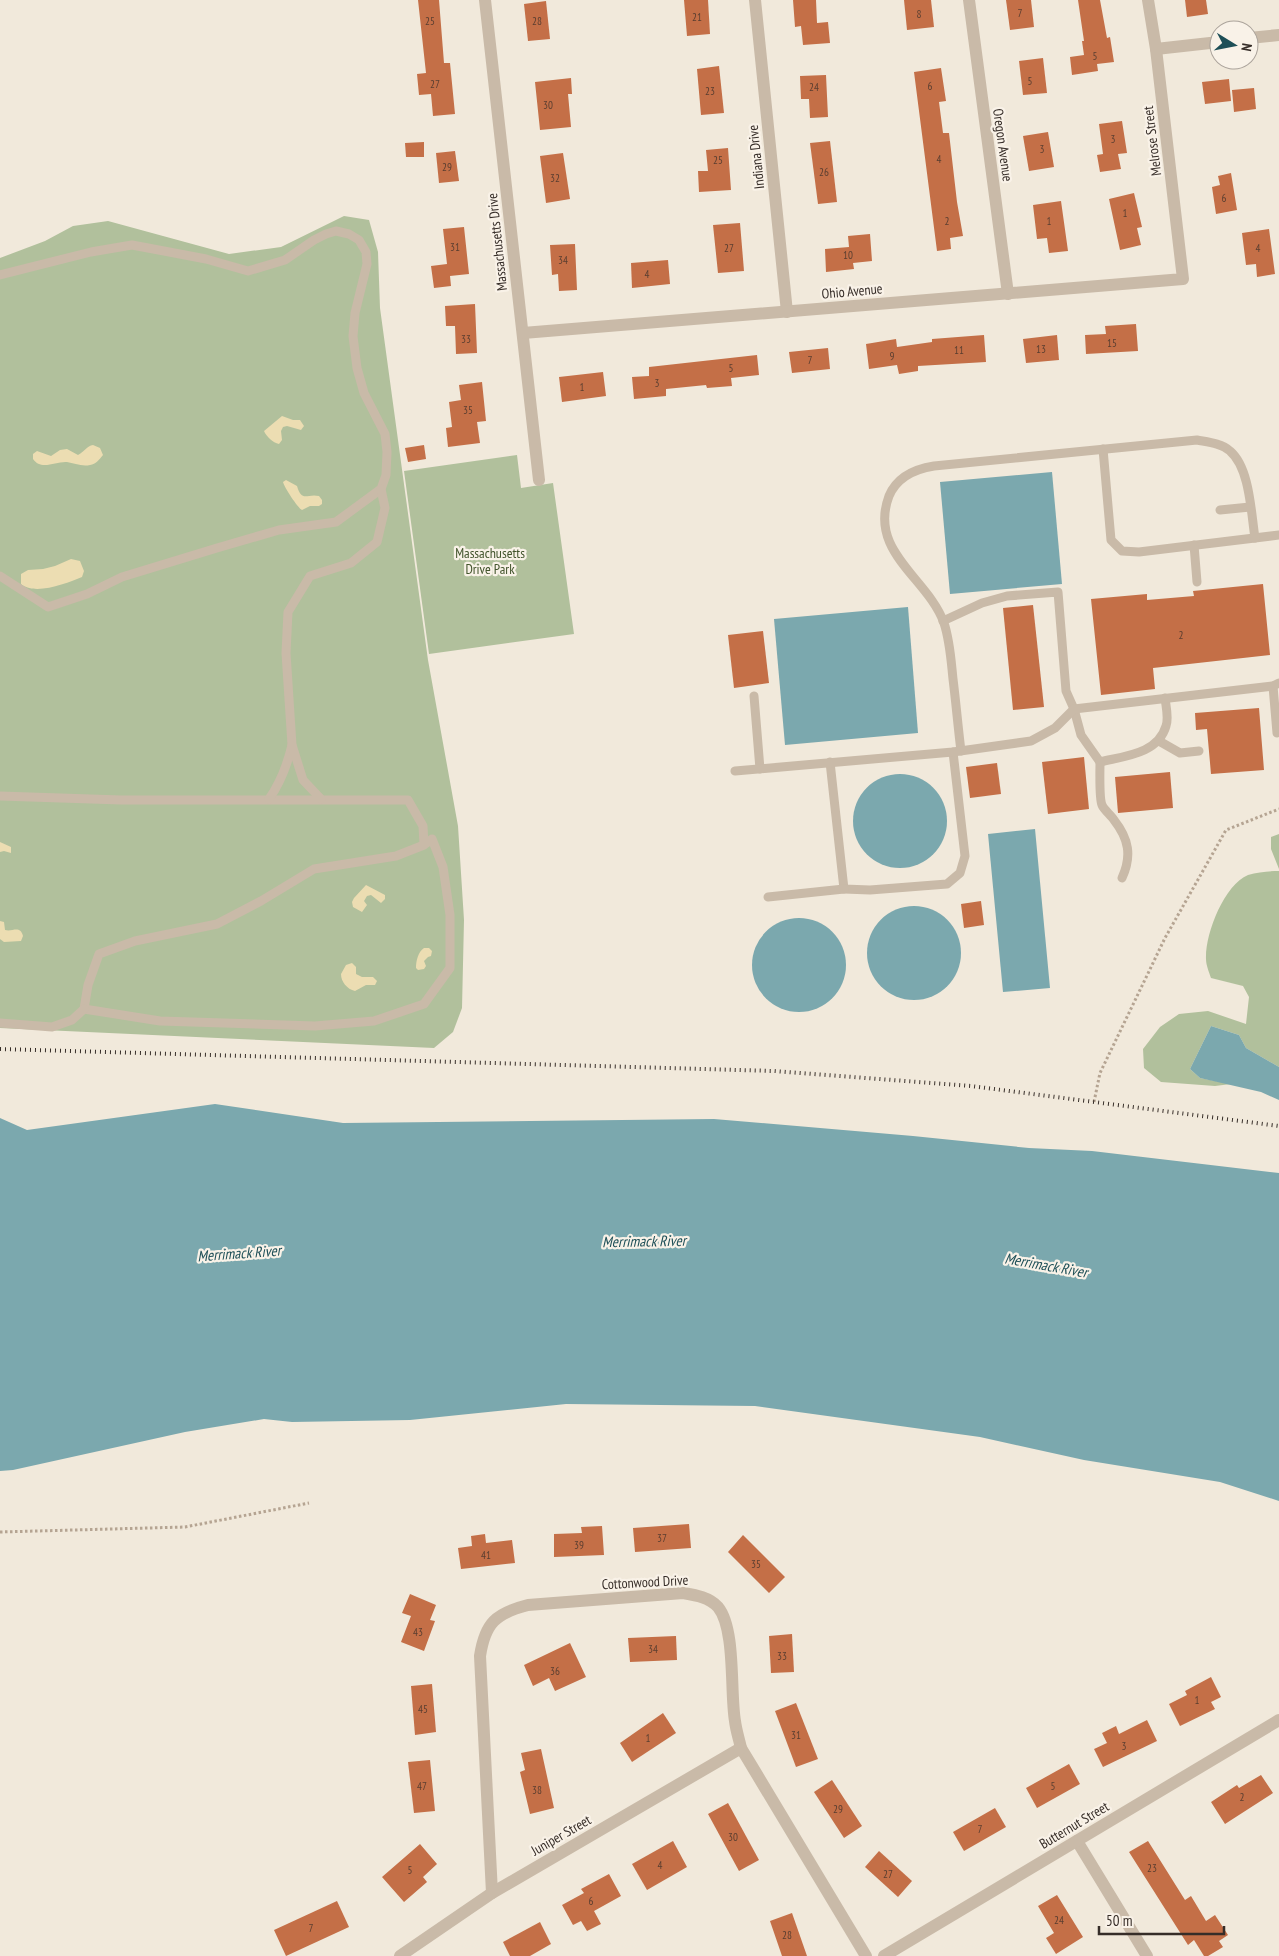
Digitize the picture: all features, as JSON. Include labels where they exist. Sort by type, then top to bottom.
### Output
[{"type":"street","name":"Massachusetts Drive","points":[[485,0],[539,480]]},
{"type":"street","name":"Indiana Drive","points":[[755,0],[787,312]]},
{"type":"street","name":"Oregon Avenue","points":[[969,0],[1008,294]]},
{"type":"street","name":"Melrose Street","points":[[1148,0],[1156,49],[1183,279]]},
{"type":"street","points":[[1259,37],[1279,35]]},
{"type":"street","points":[[1156,49],[1209,43]]},
{"type":"street","name":"Ohio Avenue","points":[[523,333],[1183,279]]},
{"type":"street","name":"Cottonwood Drive","points":[[492,1893],[480,1656],[483,1637],[493,1620],[509,1610],[528,1605],[683,1592],[702,1596],[718,1607],[726,1625],[729,1643],[735,1722],[741,1748],[866,1956]]},
{"type":"street","name":"Butternut Street","points":[[884,1956],[1279,1720]]},
{"type":"street","name":"Juniper Street","points":[[400,1956],[492,1893],[741,1748]]},
{"type":"street","points":[[1077,1841],[1147,1956]]},
{"type":"lane","points":[[0,275],[91,252],[132,245],[206,259],[248,271],[285,260],[326,234],[336,231],[349,234],[359,240],[366,252],[367,264],[355,313],[353,336],[357,368],[364,393],[385,434],[387,452],[386,475],[381,489],[385,508],[377,542],[351,563],[310,576],[288,612],[286,653],[292,745],[303,780],[321,799]]},
{"type":"lane","points":[[768,897],[844,889],[870,890],[947,884],[960,873],[965,856],[949,640],[943,620],[891,547],[884,527],[885,508],[888,499],[892,490],[904,476],[920,468],[934,466],[1197,440],[1215,444],[1229,450],[1240,465],[1247,487],[1255,538]]},
{"type":"lane","points":[[1103,449],[1111,540],[1122,551],[1139,552],[1279,535]]},
{"type":"lane","points":[[0,576],[48,608],[88,594],[122,577],[208,551],[279,530],[336,522],[381,489]]},
{"type":"lane","points":[[1220,510],[1250,507]]},
{"type":"lane","points":[[1194,545],[1197,582]]},
{"type":"lane","points":[[943,620],[982,603],[1007,596],[1058,592],[1066,691],[1074,709],[1081,734],[1100,762],[1101,804],[1116,821],[1126,837],[1129,851],[1127,866],[1122,878]]},
{"type":"lane","points":[[735,771],[957,751],[1031,741],[1055,728],[1074,709],[1276,684],[1278,733]]},
{"type":"lane","points":[[754,696],[760,769]]},
{"type":"lane","points":[[1100,762],[1142,751],[1159,741],[1167,724],[1165,698]]},
{"type":"lane","points":[[1159,741],[1180,753],[1199,752]]},
{"type":"lane","points":[[269,800],[279,786],[287,767],[292,745]]},
{"type":"lane","points":[[830,762],[844,889]]},
{"type":"lane","points":[[0,796],[121,800],[408,800],[424,826],[424,845]]},
{"type":"lane","points":[[0,1023],[52,1027],[72,1020],[84,1009],[88,985],[99,954],[135,941],[218,924],[314,869],[396,856],[432,840],[443,867],[450,915],[450,968],[424,1004],[374,1021],[315,1026],[160,1021],[84,1009]]},
{"type":"path","points":[[1094,1102],[1100,1073],[1164,938],[1226,830],[1279,809]]},
{"type":"path","points":[[0,1532],[185,1527],[310,1503]]},
{"type":"green space","points":[[344,216],[369,220],[378,252],[380,308],[428,660],[458,826],[464,920],[462,1008],[453,1032],[434,1048],[0,1028],[0,258],[45,241],[73,226],[108,221],[229,254],[281,247]]},
{"type":"green space","name":"Massachusetts Drive Park","points":[[517,455],[521,488],[553,483],[574,634],[429,654],[404,471]]},
{"type":"green space","points":[[1279,834],[1279,869],[1271,849],[1271,837]]},
{"type":"green space","points":[[1279,871],[1279,1067],[1246,1048],[1239,1035],[1211,1026],[1190,1069],[1200,1078],[1231,1084],[1215,1086],[1161,1082],[1144,1068],[1143,1049],[1160,1027],[1179,1014],[1208,1011],[1246,1024],[1249,997],[1243,986],[1211,978],[1206,959],[1209,937],[1224,899],[1239,880],[1252,874]]},
{"type":"sand","points":[[282,416],[293,420],[300,420],[304,426],[301,430],[287,426],[283,427],[281,431],[282,440],[279,444],[270,439],[264,431]]},
{"type":"sand","points":[[93,445],[100,448],[103,455],[96,463],[90,465],[63,462],[44,465],[36,463],[33,459],[33,454],[37,451],[51,456],[60,450],[67,449],[78,455]]},
{"type":"sand","points":[[286,480],[297,486],[303,496],[319,496],[322,504],[310,506],[302,510],[294,502],[286,488],[283,482]]},
{"type":"sand","points":[[71,559],[80,561],[84,571],[82,577],[42,589],[34,589],[21,584],[21,574],[28,570],[55,566]]},
{"type":"sand","points":[[0,842],[11,847],[11,853],[0,852]]},
{"type":"sand","points":[[366,885],[385,895],[385,899],[381,903],[371,895],[367,896],[364,901],[367,905],[362,912],[353,907],[352,902]]},
{"type":"sand","points":[[0,921],[4,922],[5,930],[20,931],[23,936],[21,941],[4,942],[0,939]]},
{"type":"sand","points":[[424,948],[429,948],[432,951],[431,956],[424,961],[426,966],[424,969],[418,970],[416,968],[417,960]]},
{"type":"sand","points":[[352,963],[356,967],[356,974],[362,977],[373,977],[377,981],[375,985],[366,985],[355,991],[347,987],[342,980],[341,974],[346,965]]},
{"type":"water","points":[[1052,472],[1062,584],[950,594],[940,482]]},
{"type":"water","points":[[908,607],[918,733],[785,745],[774,619]]},
{"type":"water","points":[[900,774],[918,777],[933,788],[944,803],[947,821],[944,839],[933,854],[918,865],[900,868],[882,865],[867,854],[856,839],[853,821],[856,803],[867,788],[882,777]]},
{"type":"water","points":[[1035,829],[1050,988],[1003,992],[988,834]]},
{"type":"water","points":[[914,906],[932,909],[947,920],[958,935],[961,953],[958,971],[947,986],[932,997],[914,1000],[896,997],[881,986],[870,971],[867,953],[870,935],[881,920],[896,909]]},
{"type":"water","points":[[799,918],[817,921],[832,932],[843,947],[846,965],[843,983],[832,998],[817,1009],[799,1012],[781,1009],[766,998],[755,983],[752,965],[755,947],[766,932],[781,921]]},
{"type":"water","points":[[1211,1026],[1239,1035],[1246,1048],[1279,1067],[1279,1100],[1261,1092],[1200,1078],[1190,1069]]},
{"type":"water","name":"Merrimack River","points":[[215,1104],[343,1123],[714,1119],[1029,1148],[1092,1151],[1279,1173],[1279,1501],[1220,1482],[1084,1460],[980,1437],[755,1406],[566,1404],[410,1420],[292,1422],[264,1419],[185,1432],[13,1470],[0,1471],[0,1118],[27,1130]]},
{"type":"building","points":[[418,0],[439,0],[444,63],[450,63],[455,114],[433,116],[431,94],[419,95],[417,74],[426,73]]},
{"type":"building","points":[[684,0],[708,0],[710,34],[687,36]]},
{"type":"building","points":[[793,0],[816,0],[817,23],[828,22],[830,43],[803,45],[801,26],[795,27]]},
{"type":"building","points":[[904,0],[931,0],[934,27],[907,30]]},
{"type":"building","points":[[1006,0],[1031,0],[1034,27],[1010,30]]},
{"type":"building","points":[[1078,0],[1100,0],[1107,38],[1110,37],[1114,62],[1097,64],[1098,71],[1072,75],[1070,57],[1084,55],[1082,41],[1084,41]]},
{"type":"building","points":[[1185,0],[1206,0],[1208,14],[1187,17]]},
{"type":"building","points":[[546,1],[550,39],[528,41],[524,4]]},
{"type":"building","points":[[1043,58],[1047,93],[1023,95],[1019,61]]},
{"type":"building","points":[[719,66],[724,113],[701,115],[697,69]]},
{"type":"building","points":[[941,68],[946,101],[939,102],[943,133],[949,133],[963,236],[950,238],[951,249],[937,251],[914,72]]},
{"type":"building","points":[[826,75],[828,117],[810,118],[809,99],[801,99],[800,76]]},
{"type":"building","points":[[571,78],[572,94],[568,94],[571,127],[540,130],[535,82]]},
{"type":"building","points":[[1229,79],[1231,101],[1205,104],[1202,82]]},
{"type":"building","points":[[1254,88],[1256,109],[1234,112],[1232,90]]},
{"type":"building","points":[[1122,121],[1127,153],[1118,154],[1121,169],[1100,172],[1097,155],[1103,154],[1099,124]]},
{"type":"building","points":[[1048,132],[1054,167],[1029,171],[1023,136]]},
{"type":"building","points":[[830,141],[837,202],[818,204],[810,143]]},
{"type":"building","points":[[424,142],[424,157],[406,157],[405,143]]},
{"type":"building","points":[[728,148],[731,190],[699,192],[698,171],[708,171],[706,150]]},
{"type":"building","points":[[455,151],[459,181],[439,183],[436,153]]},
{"type":"building","points":[[563,153],[570,199],[546,203],[540,156]]},
{"type":"building","points":[[1231,173],[1237,210],[1216,214],[1212,187],[1220,185],[1218,176]]},
{"type":"building","points":[[1134,193],[1142,227],[1137,228],[1141,245],[1120,250],[1109,199]]},
{"type":"building","points":[[1061,201],[1068,251],[1049,253],[1047,238],[1037,239],[1033,205]]},
{"type":"building","points":[[740,223],[744,271],[718,273],[713,225]]},
{"type":"building","points":[[464,227],[469,274],[450,276],[451,286],[434,288],[431,266],[447,264],[443,229]]},
{"type":"building","points":[[1269,229],[1275,274],[1257,277],[1256,264],[1246,265],[1242,233]]},
{"type":"building","points":[[870,234],[872,261],[853,263],[854,269],[826,272],[825,249],[849,247],[848,236]]},
{"type":"building","points":[[575,244],[577,290],[559,291],[558,274],[552,275],[550,245]]},
{"type":"building","points":[[668,260],[670,284],[632,288],[631,263]]},
{"type":"building","points":[[475,304],[477,353],[456,354],[455,326],[446,326],[445,306]]},
{"type":"building","points":[[1136,324],[1138,351],[1086,354],[1085,335],[1106,334],[1105,326]]},
{"type":"building","points":[[984,335],[986,362],[918,366],[918,371],[899,374],[897,365],[869,369],[866,344],[896,339],[897,347],[932,342],[932,339]]},
{"type":"building","points":[[1057,335],[1059,360],[1026,363],[1023,339]]},
{"type":"building","points":[[828,348],[830,369],[792,373],[789,352]]},
{"type":"building","points":[[757,355],[759,375],[731,378],[732,386],[707,388],[706,385],[666,389],[666,396],[634,399],[632,377],[649,376],[649,367]]},
{"type":"building","points":[[603,372],[606,396],[562,402],[559,377]]},
{"type":"building","points":[[482,382],[486,421],[477,422],[480,443],[448,447],[446,428],[452,427],[449,402],[461,400],[459,385]]},
{"type":"building","points":[[424,445],[426,459],[408,462],[405,448]]},
{"type":"building","points":[[1263,584],[1270,655],[1153,668],[1155,689],[1101,695],[1091,599],[1147,594],[1147,600],[1194,596],[1193,591]]},
{"type":"building","points":[[1033,605],[1044,707],[1013,710],[1003,608]]},
{"type":"building","points":[[763,631],[769,683],[734,688],[728,635]]},
{"type":"building","points":[[1259,708],[1264,770],[1211,774],[1207,729],[1196,730],[1195,713]]},
{"type":"building","points":[[1084,757],[1089,809],[1048,814],[1042,762]]},
{"type":"building","points":[[997,763],[1001,794],[970,798],[966,767]]},
{"type":"building","points":[[1170,772],[1173,808],[1118,813],[1115,777]]},
{"type":"building","points":[[981,901],[984,925],[964,928],[961,904]]},
{"type":"building","points":[[689,1524],[691,1548],[635,1552],[633,1528]]},
{"type":"building","points":[[602,1526],[604,1555],[554,1557],[554,1534],[582,1533],[581,1527]]},
{"type":"building","points":[[485,1534],[486,1543],[512,1540],[515,1563],[461,1569],[458,1548],[472,1546],[471,1536]]},
{"type":"building","points":[[743,1535],[785,1577],[769,1593],[728,1552]]},
{"type":"building","points":[[410,1594],[436,1605],[430,1620],[435,1621],[424,1651],[401,1642],[411,1616],[402,1613]]},
{"type":"building","points":[[792,1634],[794,1672],[771,1673],[769,1636]]},
{"type":"building","points":[[676,1636],[677,1660],[630,1662],[628,1638]]},
{"type":"building","points":[[570,1643],[586,1677],[555,1691],[549,1678],[533,1686],[524,1665]]},
{"type":"building","points":[[1211,1677],[1221,1697],[1211,1702],[1215,1709],[1180,1726],[1169,1704],[1187,1695],[1185,1691]]},
{"type":"building","points":[[432,1684],[436,1732],[415,1735],[411,1686]]},
{"type":"building","points":[[796,1703],[818,1759],[796,1767],[775,1711]]},
{"type":"building","points":[[663,1713],[676,1733],[632,1762],[620,1743]]},
{"type":"building","points":[[1147,1720],[1157,1741],[1103,1767],[1094,1749],[1107,1743],[1102,1733],[1116,1726],[1119,1734]]},
{"type":"building","points":[[541,1749],[554,1808],[530,1814],[520,1772],[525,1770],[521,1753]]},
{"type":"building","points":[[430,1760],[435,1811],[414,1813],[408,1762]]},
{"type":"building","points":[[1069,1764],[1080,1784],[1037,1808],[1026,1788]]},
{"type":"building","points":[[1261,1775],[1273,1793],[1225,1824],[1211,1802],[1237,1785],[1239,1788]]},
{"type":"building","points":[[832,1780],[862,1826],[844,1838],[814,1792]]},
{"type":"building","points":[[728,1803],[759,1860],[739,1871],[708,1814]]},
{"type":"building","points":[[995,1808],[1006,1827],[964,1851],[953,1832]]},
{"type":"building","points":[[673,1841],[687,1867],[647,1890],[632,1864]]},
{"type":"building","points":[[1148,1841],[1185,1900],[1191,1896],[1206,1921],[1215,1915],[1228,1935],[1219,1941],[1223,1947],[1208,1956],[1204,1956],[1194,1940],[1188,1945],[1129,1852]]},
{"type":"building","points":[[420,1844],[437,1864],[423,1877],[427,1882],[404,1902],[382,1877]]},
{"type":"building","points":[[879,1851],[912,1881],[898,1897],[865,1867]]},
{"type":"building","points":[[609,1874],[621,1896],[594,1911],[601,1924],[587,1931],[581,1921],[573,1925],[562,1905],[584,1893],[581,1889]]},
{"type":"building","points":[[1057,1895],[1083,1937],[1056,1954],[1046,1938],[1054,1933],[1038,1906]]},
{"type":"building","points":[[337,1901],[349,1927],[286,1956],[274,1930]]},
{"type":"building","points":[[792,1913],[807,1956],[782,1956],[770,1921]]},
{"type":"building","points":[[540,1922],[551,1944],[530,1956],[510,1956],[503,1942]]},
{"type":"railway","points":[[0,1049],[774,1071],[971,1086],[1279,1126]]}]
